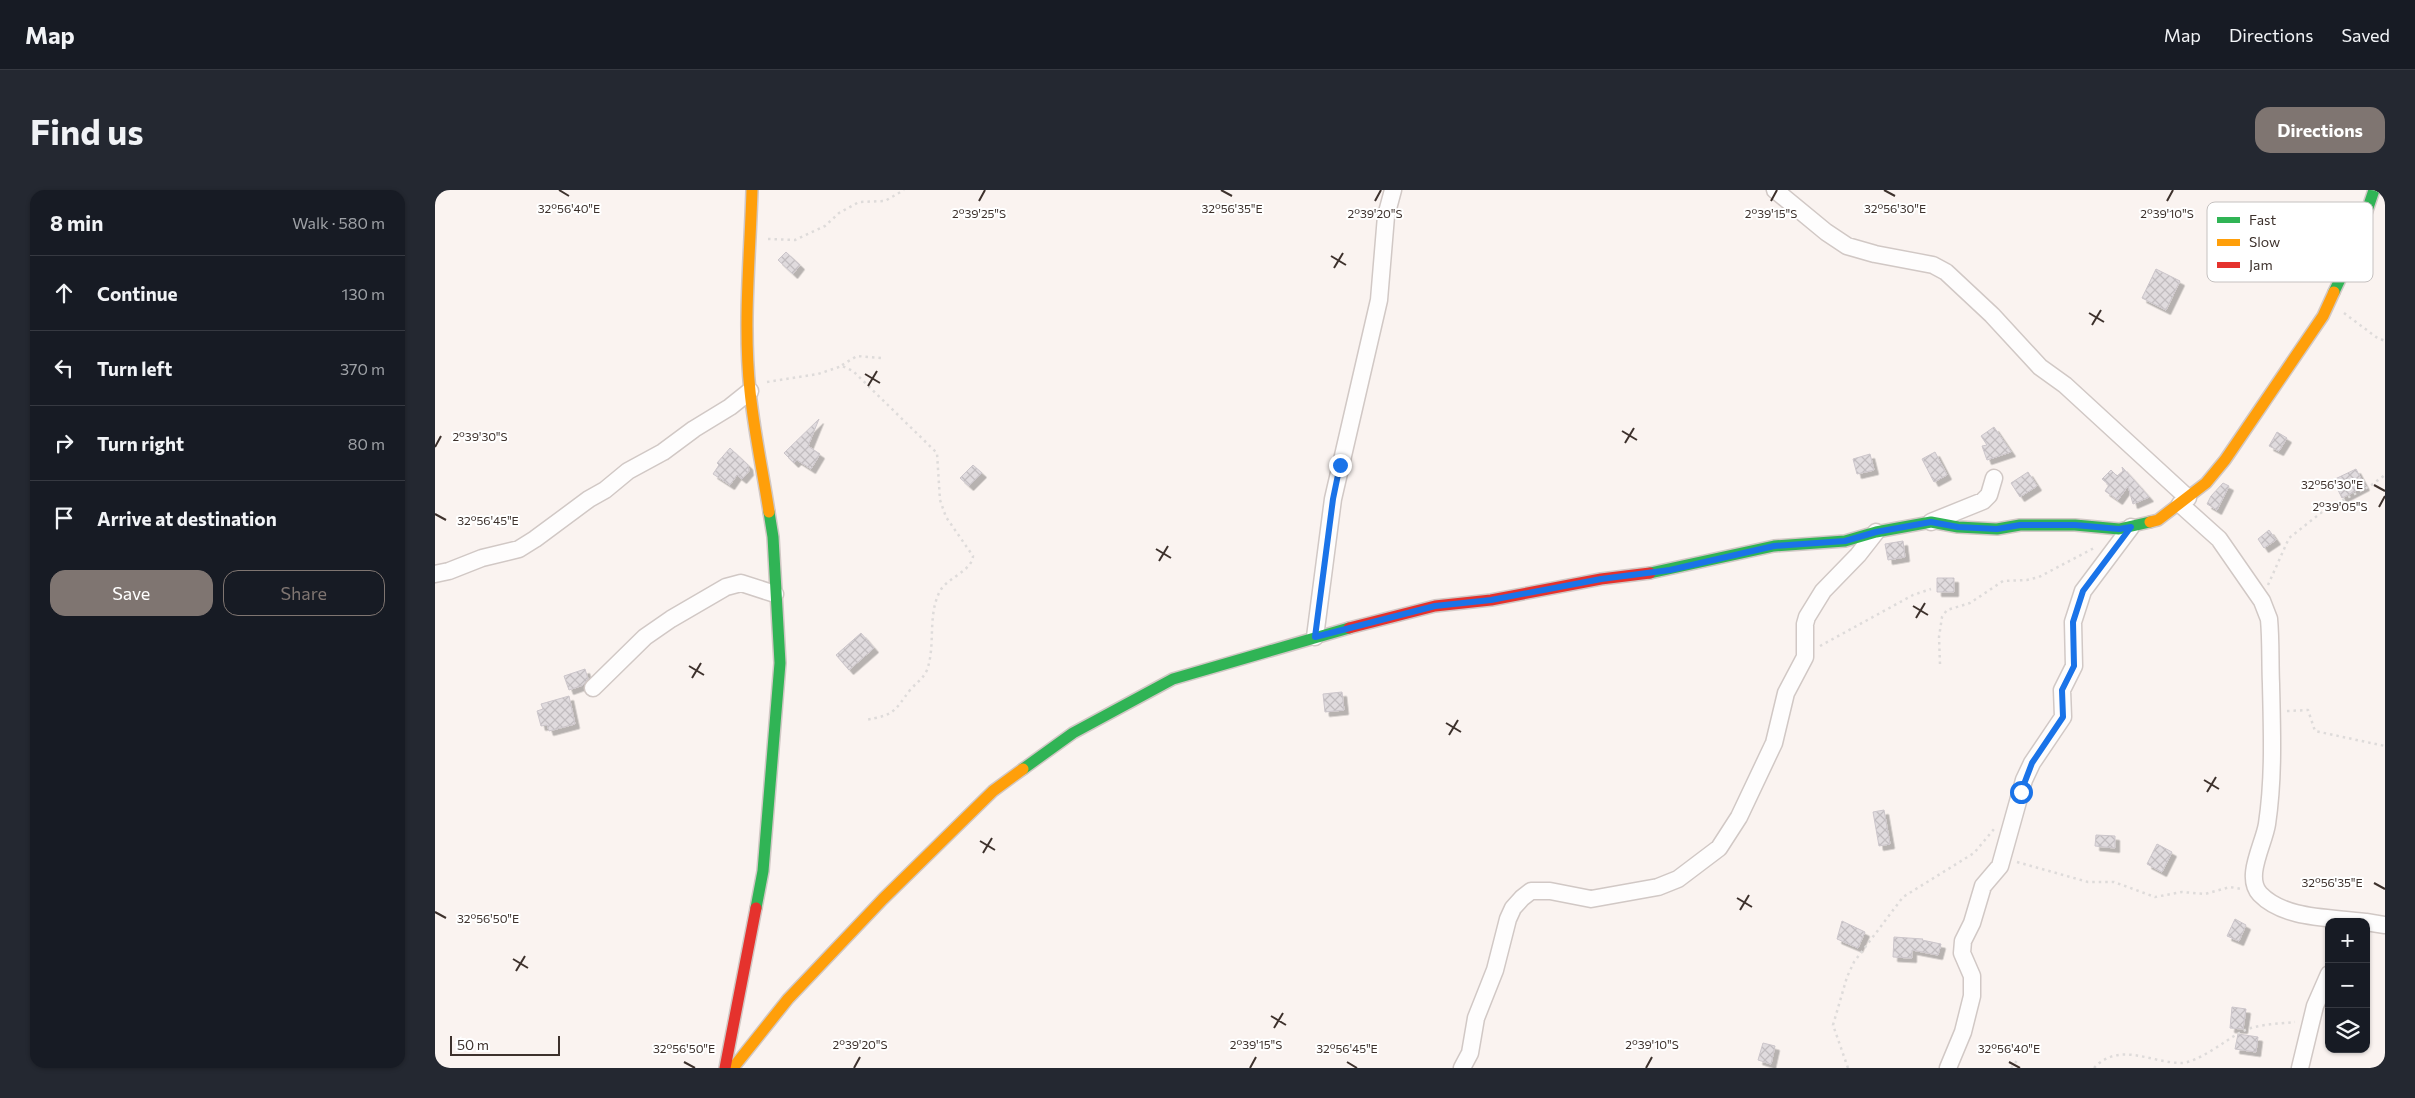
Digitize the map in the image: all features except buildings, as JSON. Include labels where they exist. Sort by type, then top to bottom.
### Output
[{"type":"street","points":[[725,1068],[763,871],[780,663],[773,537],[750,391],[746,291],[750,249],[752,190]]},
{"type":"street","points":[[1315,637],[1333,499],[1379,300],[1386,216],[1393,190]]},
{"type":"street","points":[[1775,190],[1826,232],[1847,246],[1875,254],[1933,265],[1946,272],[1992,315],[2040,366],[2065,385],[2184,501],[2219,539],[2262,601],[2270,626],[2271,797],[2265,836],[2254,876],[2254,883],[2260,894],[2284,909],[2328,918]]},
{"type":"street","points":[[2370,202],[2374,190]]},
{"type":"street","points":[[1931,522],[1958,527],[1997,529],[2020,525],[2075,525],[2119,529],[2158,520],[2206,483],[2225,460],[2331,303],[2340,282]]},
{"type":"street","points":[[435,574],[449,572],[482,558],[519,549],[535,540],[589,499],[605,490],[628,471],[655,457],[750,391]]},
{"type":"street","points":[[733,1068],[788,1000],[883,899],[993,791],[1073,733],[1173,679],[1315,637],[1435,606],[1491,600],[1601,579],[1670,570],[1774,546],[1845,541],[1876,532],[1931,522],[1986,498],[1994,478]]},
{"type":"street","points":[[1947,1068],[1963,1032],[1972,996],[1972,976],[1962,953],[1963,941],[1972,923],[1980,891],[1997,870],[2002,858],[2024,780],[2032,763],[2063,717],[2062,690],[2074,666],[2073,622],[2083,591],[2131,527]]},
{"type":"street","points":[[1462,1068],[1470,1053],[1476,1018],[1495,970],[1505,927],[1513,908],[1531,892],[1550,891],[1591,899],[1658,887],[1679,879],[1707,860],[1719,848],[1739,817],[1774,743],[1786,693],[1805,657],[1805,624],[1807,617],[1823,591],[1859,556],[1876,532]]},
{"type":"street","points":[[593,688],[645,637],[671,619],[726,587],[741,583],[775,594]]},
{"type":"street","points":[[2370,922],[2385,924]]},
{"type":"street","points":[[2300,1068],[2311,1020],[2325,984]]},
{"type":"path","points":[[750,249],[769,238],[795,240],[825,226],[839,213],[859,202],[885,201],[904,190]]},
{"type":"path","points":[[2331,303],[2376,337],[2385,341]]},
{"type":"path","points":[[750,391],[768,381],[818,374],[841,366],[857,356],[881,358]]},
{"type":"path","points":[[841,366],[853,371],[934,447],[939,456],[940,500],[946,517],[973,558],[964,569],[945,583],[935,601],[928,664],[924,675],[910,691],[904,702],[891,713],[865,720]]},
{"type":"path","points":[[2262,601],[2289,538],[2326,509],[2357,494],[2385,475]]},
{"type":"path","points":[[1941,664],[1939,630],[1942,617],[1947,610],[1969,603],[2003,581],[2039,578],[2097,547]]},
{"type":"path","points":[[1805,657],[1832,638],[1881,614],[1913,595],[1931,589]]},
{"type":"path","points":[[2272,714],[2307,709],[2311,714],[2312,726],[2315,731],[2385,746]]},
{"type":"path","points":[[1847,1068],[1833,1025],[1847,977],[1854,962],[1903,897],[1973,853],[1995,827]]},
{"type":"path","points":[[2002,858],[2088,882],[2114,882],[2155,897],[2190,891],[2212,893],[2230,887],[2260,894]]},
{"type":"path","points":[[2094,1068],[2102,1060],[2111,1056],[2134,1055],[2185,1063],[2239,1033],[2265,1025],[2311,1020]]},
{"type":"path","points":[[2011,1068],[2019,1058]]},
{"type":"traffic: fast","points":[[2370,202],[2374,190]]},
{"type":"traffic: fast","points":[[2334,292],[2339,282]]},
{"type":"traffic: fast","points":[[756,908],[763,871],[780,663],[773,537],[769,512]]},
{"type":"traffic: fast","points":[[1650,573],[1774,546],[1845,541],[1876,532],[1931,522],[1958,527],[1997,529],[2020,525],[2075,525],[2119,529],[2150,522]]},
{"type":"traffic: fast","points":[[1023,769],[1073,733],[1173,679],[1349,628]]},
{"type":"traffic: slow","points":[[752,190],[747,316],[748,366],[754,422],[769,512]]},
{"type":"traffic: slow","points":[[2150,522],[2158,520],[2206,483],[2225,460],[2323,316],[2334,292]]},
{"type":"traffic: slow","points":[[733,1068],[788,999],[883,899],[993,791],[1023,769]]},
{"type":"traffic: jam","points":[[1349,628],[1435,606],[1491,600],[1601,579],[1650,573]]},
{"type":"traffic: jam","points":[[725,1068],[756,908]]},
{"type":"route","points":[[1340,465],[1333,499],[1315,637],[1435,606],[1491,600],[1601,579],[1670,570],[1700,564],[1741,552],[1774,546],[1826,544],[1845,541],[1876,532],[1931,522],[1958,527],[1997,529],[2020,525],[2075,525],[2119,529],[2131,527],[2090,578],[2083,591],[2072,628],[2073,672],[2062,690],[2063,717],[2032,763],[2021,792]]}]
